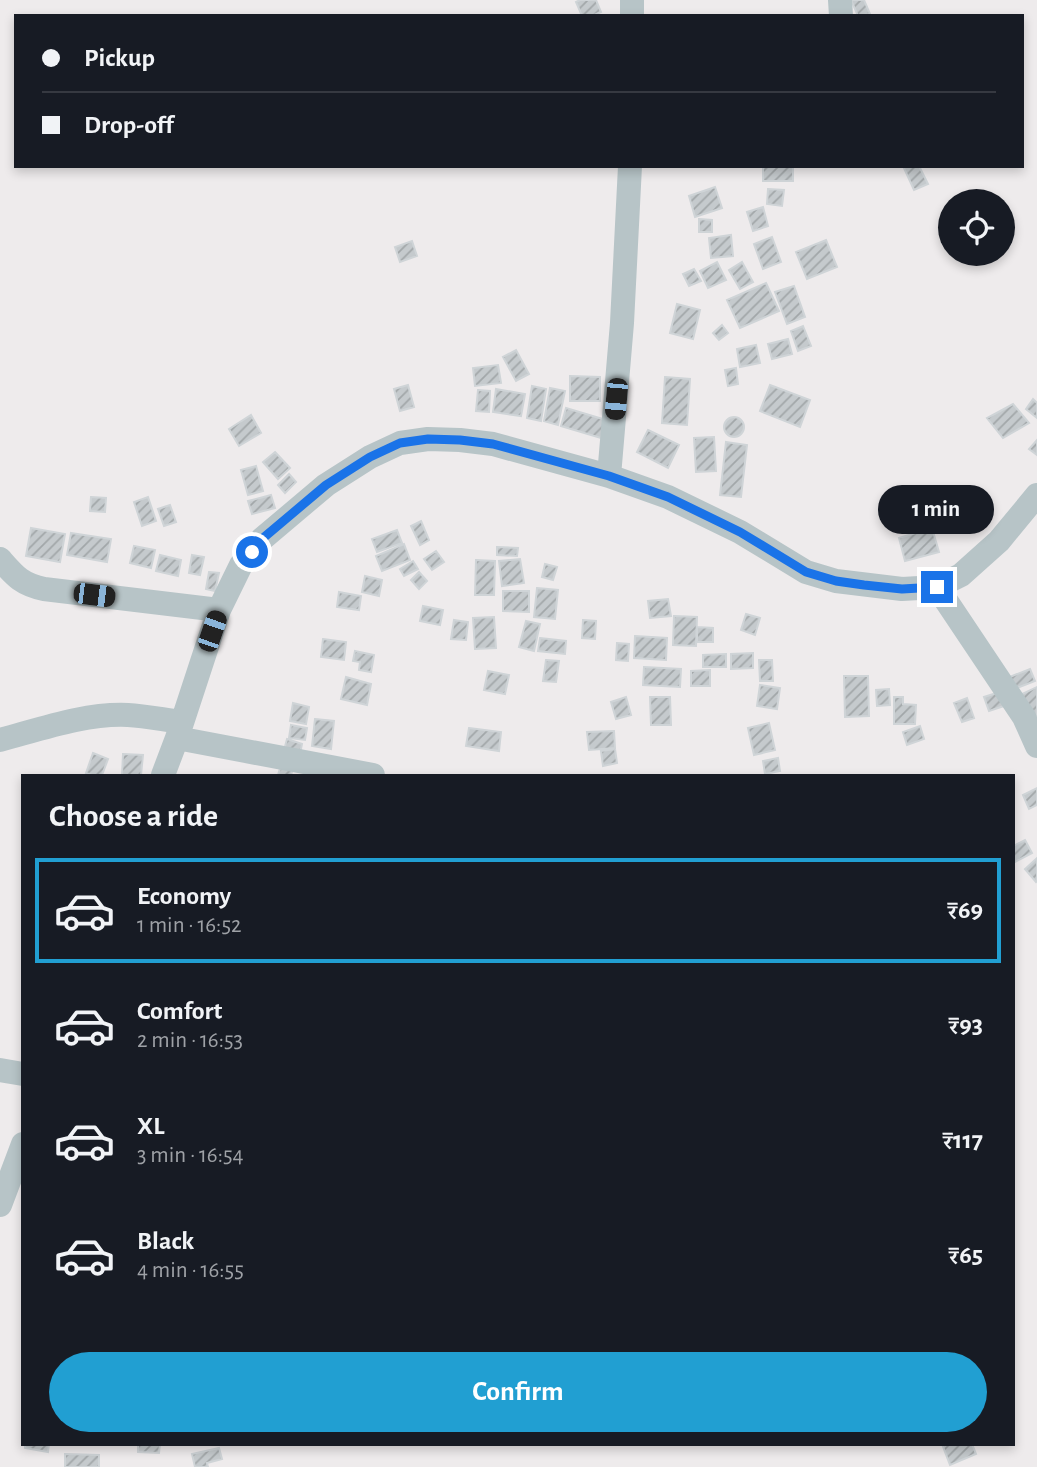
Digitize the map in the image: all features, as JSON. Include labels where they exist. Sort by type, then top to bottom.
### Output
[{"type":"street","points":[[609,476],[622,323],[630,168]]},
{"type":"street","points":[[163,774],[219,610],[241,565],[262,539],[326,485],[370,457],[400,443],[428,439],[493,444],[609,476],[668,497],[716,520],[806,572],[836,581],[902,589],[937,587],[961,575],[999,541],[1037,495]]},
{"type":"street","points":[[0,559],[28,585],[44,589],[219,610]]},
{"type":"street","points":[[937,587],[1024,717],[1037,746]]},
{"type":"street","points":[[0,740],[69,722],[128,715],[180,730],[369,774]]},
{"type":"street","points":[[0,1070],[21,1074]]},
{"type":"street","points":[[0,1205],[21,1149]]},
{"type":"building","points":[[596,0],[601,12],[581,14],[576,2]]},
{"type":"building","points":[[851,0],[864,0],[870,14],[857,14]]},
{"type":"building","points":[[763,168],[793,168],[793,181],[763,181]]},
{"type":"building","points":[[904,168],[920,168],[928,184],[914,190]]},
{"type":"building","points":[[715,187],[722,208],[695,217],[689,196]]},
{"type":"building","points":[[768,189],[784,190],[782,206],[767,204]]},
{"type":"building","points":[[763,207],[768,226],[753,231],[747,212]]},
{"type":"building","points":[[699,219],[712,220],[712,232],[699,232]]},
{"type":"building","points":[[731,235],[733,256],[711,258],[709,238]]},
{"type":"building","points":[[772,237],[781,262],[763,269],[754,244]]},
{"type":"building","points":[[826,240],[837,267],[807,279],[796,252]]},
{"type":"building","points":[[412,241],[417,256],[400,262],[395,247]]},
{"type":"building","points":[[717,262],[726,280],[708,288],[700,271]]},
{"type":"building","points":[[742,262],[753,282],[740,289],[729,270]]},
{"type":"building","points":[[694,269],[701,281],[689,286],[683,274]]},
{"type":"building","points":[[766,283],[779,311],[740,328],[727,300]]},
{"type":"building","points":[[794,286],[805,317],[787,324],[775,292]]},
{"type":"building","points":[[677,304],[700,310],[693,339],[670,333]]},
{"type":"building","points":[[722,325],[728,333],[719,340],[713,333]]},
{"type":"building","points":[[803,326],[811,346],[798,351],[791,331]]},
{"type":"building","points":[[788,339],[792,354],[772,359],[768,344]]},
{"type":"building","points":[[756,345],[760,363],[740,367],[737,349]]},
{"type":"building","points":[[516,350],[529,374],[516,381],[503,357]]},
{"type":"building","points":[[498,365],[501,383],[475,386],[473,368]]},
{"type":"building","points":[[736,368],[738,384],[728,386],[725,370]]},
{"type":"building","points":[[570,376],[600,377],[600,401],[570,401]]},
{"type":"building","points":[[665,377],[690,379],[687,425],[662,423]]},
{"type":"building","points":[[408,385],[414,407],[400,411],[394,389]]},
{"type":"building","points":[[770,385],[810,400],[800,427],[760,411]]},
{"type":"building","points":[[532,386],[546,389],[541,421],[527,418]]},
{"type":"building","points":[[550,388],[565,391],[558,425],[544,421]]},
{"type":"building","points":[[496,389],[525,394],[521,416],[493,412]]},
{"type":"building","points":[[478,390],[490,391],[489,412],[476,411]]},
{"type":"building","points":[[1033,399],[1037,403],[1037,418],[1026,409]]},
{"type":"building","points":[[1013,404],[1029,423],[1003,438],[987,418]]},
{"type":"building","points":[[566,408],[606,420],[601,438],[561,426]]},
{"type":"building","points":[[251,415],[261,433],[239,446],[229,429]]},
{"type":"building","points":[[730,417],[738,417],[744,427],[738,437],[730,437],[724,431],[724,423]]},
{"type":"building","points":[[648,430],[679,445],[668,468],[637,452]]},
{"type":"building","points":[[714,437],[716,471],[696,472],[694,438]]},
{"type":"building","points":[[1037,440],[1037,455],[1029,449]]},
{"type":"building","points":[[726,442],[747,445],[741,497],[720,495]]},
{"type":"building","points":[[275,452],[290,468],[278,479],[263,462]]},
{"type":"building","points":[[256,466],[263,491],[248,495],[241,470]]},
{"type":"building","points":[[289,474],[296,482],[285,493],[278,485]]},
{"type":"building","points":[[271,495],[275,508],[252,514],[248,501]]},
{"type":"building","points":[[91,497],[106,498],[105,512],[90,511]]},
{"type":"building","points":[[148,497],[156,521],[142,526],[134,502]]},
{"type":"building","points":[[170,505],[176,522],[164,526],[158,509]]},
{"type":"building","points":[[421,521],[429,540],[420,545],[411,526]]},
{"type":"building","points":[[31,528],[65,534],[60,562],[26,556]]},
{"type":"building","points":[[932,528],[939,552],[905,561],[899,538]]},
{"type":"building","points":[[397,530],[402,543],[377,552],[372,539]]},
{"type":"building","points":[[71,533],[111,539],[107,562],[67,555]]},
{"type":"building","points":[[404,544],[410,560],[382,571],[376,556]]},
{"type":"building","points":[[134,546],[155,550],[151,568],[130,563]]},
{"type":"building","points":[[497,547],[518,548],[517,556],[497,555]]},
{"type":"building","points":[[436,551],[444,562],[432,570],[424,559]]},
{"type":"building","points":[[160,555],[181,560],[178,576],[156,571]]},
{"type":"building","points":[[192,555],[204,557],[200,575],[189,573]]},
{"type":"building","points":[[520,559],[524,583],[502,586],[499,561]]},
{"type":"building","points":[[476,560],[495,561],[494,595],[475,595]]},
{"type":"building","points":[[413,561],[418,569],[404,576],[400,569]]},
{"type":"building","points":[[545,564],[557,567],[553,580],[542,577]]},
{"type":"building","points":[[209,572],[219,573],[215,591],[206,589]]},
{"type":"building","points":[[419,572],[427,581],[419,589],[411,580]]},
{"type":"building","points":[[365,576],[382,580],[379,596],[362,592]]},
{"type":"building","points":[[537,588],[558,590],[555,619],[534,617]]},
{"type":"building","points":[[503,591],[529,591],[529,612],[503,611]]},
{"type":"building","points":[[339,592],[361,596],[359,610],[337,607]]},
{"type":"building","points":[[668,599],[671,616],[650,618],[648,601]]},
{"type":"building","points":[[423,606],[443,610],[440,625],[420,621]]},
{"type":"building","points":[[746,614],[760,618],[755,635],[741,630]]},
{"type":"building","points":[[674,616],[697,617],[696,646],[673,645]]},
{"type":"building","points":[[494,617],[496,648],[475,649],[473,618]]},
{"type":"building","points":[[454,620],[468,622],[466,640],[451,639]]},
{"type":"building","points":[[583,620],[596,621],[595,639],[582,638]]},
{"type":"building","points":[[526,621],[540,624],[534,651],[519,647]]},
{"type":"building","points":[[697,627],[713,628],[713,642],[697,642]]},
{"type":"building","points":[[635,636],[667,638],[666,660],[634,658]]},
{"type":"building","points":[[540,638],[566,641],[565,654],[538,651]]},
{"type":"building","points":[[323,639],[346,642],[344,660],[321,657]]},
{"type":"building","points":[[617,643],[629,644],[628,661],[616,660]]},
{"type":"building","points":[[355,651],[374,655],[371,672],[359,670],[360,662],[353,661]]},
{"type":"building","points":[[753,653],[753,668],[731,669],[731,654]]},
{"type":"building","points":[[726,654],[726,667],[703,667],[703,655]]},
{"type":"building","points":[[546,660],[559,661],[556,682],[543,681]]},
{"type":"building","points":[[759,660],[772,660],[773,681],[760,681]]},
{"type":"building","points":[[644,667],[681,669],[680,687],[643,685]]},
{"type":"building","points":[[1030,669],[1035,681],[1012,690],[1007,678]]},
{"type":"building","points":[[710,670],[710,686],[691,686],[691,671]]},
{"type":"building","points":[[488,671],[509,675],[505,694],[484,690]]},
{"type":"building","points":[[844,676],[868,676],[869,716],[845,717]]},
{"type":"building","points":[[346,677],[371,684],[367,705],[341,699]]},
{"type":"building","points":[[760,685],[780,688],[777,709],[757,706]]},
{"type":"building","points":[[1037,687],[1037,715],[1031,718],[1020,695]]},
{"type":"building","points":[[889,689],[890,705],[877,706],[876,690]]},
{"type":"building","points":[[1006,690],[1010,704],[989,711],[984,697]]},
{"type":"building","points":[[626,697],[631,715],[616,719],[611,702]]},
{"type":"building","points":[[650,697],[670,697],[671,725],[651,725]]},
{"type":"building","points":[[894,697],[903,697],[903,704],[916,705],[915,724],[894,724]]},
{"type":"building","points":[[967,698],[974,718],[962,722],[954,703]]},
{"type":"building","points":[[293,703],[309,707],[306,724],[290,721]]},
{"type":"building","points":[[315,719],[334,721],[331,749],[312,746]]},
{"type":"building","points":[[769,723],[775,750],[754,755],[748,728]]},
{"type":"building","points":[[291,725],[307,728],[305,740],[289,738]]},
{"type":"building","points":[[920,726],[924,739],[907,745],[903,732]]},
{"type":"building","points":[[469,728],[501,732],[499,751],[466,746]]},
{"type":"building","points":[[614,731],[615,748],[589,750],[587,732]]},
{"type":"building","points":[[287,739],[302,744],[299,759],[283,754]]},
{"type":"building","points":[[615,749],[617,763],[603,766],[601,751]]},
{"type":"building","points":[[93,753],[108,759],[102,774],[86,773]]},
{"type":"building","points":[[123,754],[143,755],[141,774],[122,774]]},
{"type":"building","points":[[778,758],[780,771],[765,774],[763,761]]},
{"type":"building","points":[[281,765],[293,769],[291,774],[278,774]]},
{"type":"building","points":[[1037,788],[1037,805],[1029,809],[1023,795]]},
{"type":"building","points":[[1025,840],[1032,853],[1015,862],[1015,845]]},
{"type":"building","points":[[1037,858],[1037,881],[1036,882],[1025,869]]},
{"type":"building","points":[[25,1446],[49,1446],[48,1452]]},
{"type":"building","points":[[138,1446],[160,1446],[159,1453],[138,1452]]},
{"type":"building","points":[[943,1446],[973,1446],[976,1454],[950,1465]]},
{"type":"building","points":[[219,1448],[222,1459],[207,1463],[208,1467],[195,1467],[192,1454]]},
{"type":"building","points":[[65,1454],[99,1455],[99,1467],[65,1467]]},
{"type":"route","points":[[252,552],[262,539],[326,485],[370,457],[400,443],[428,439],[460,440],[493,444],[609,476],[668,497],[740,532],[806,572],[836,581],[864,585],[902,589],[937,587]]}]
